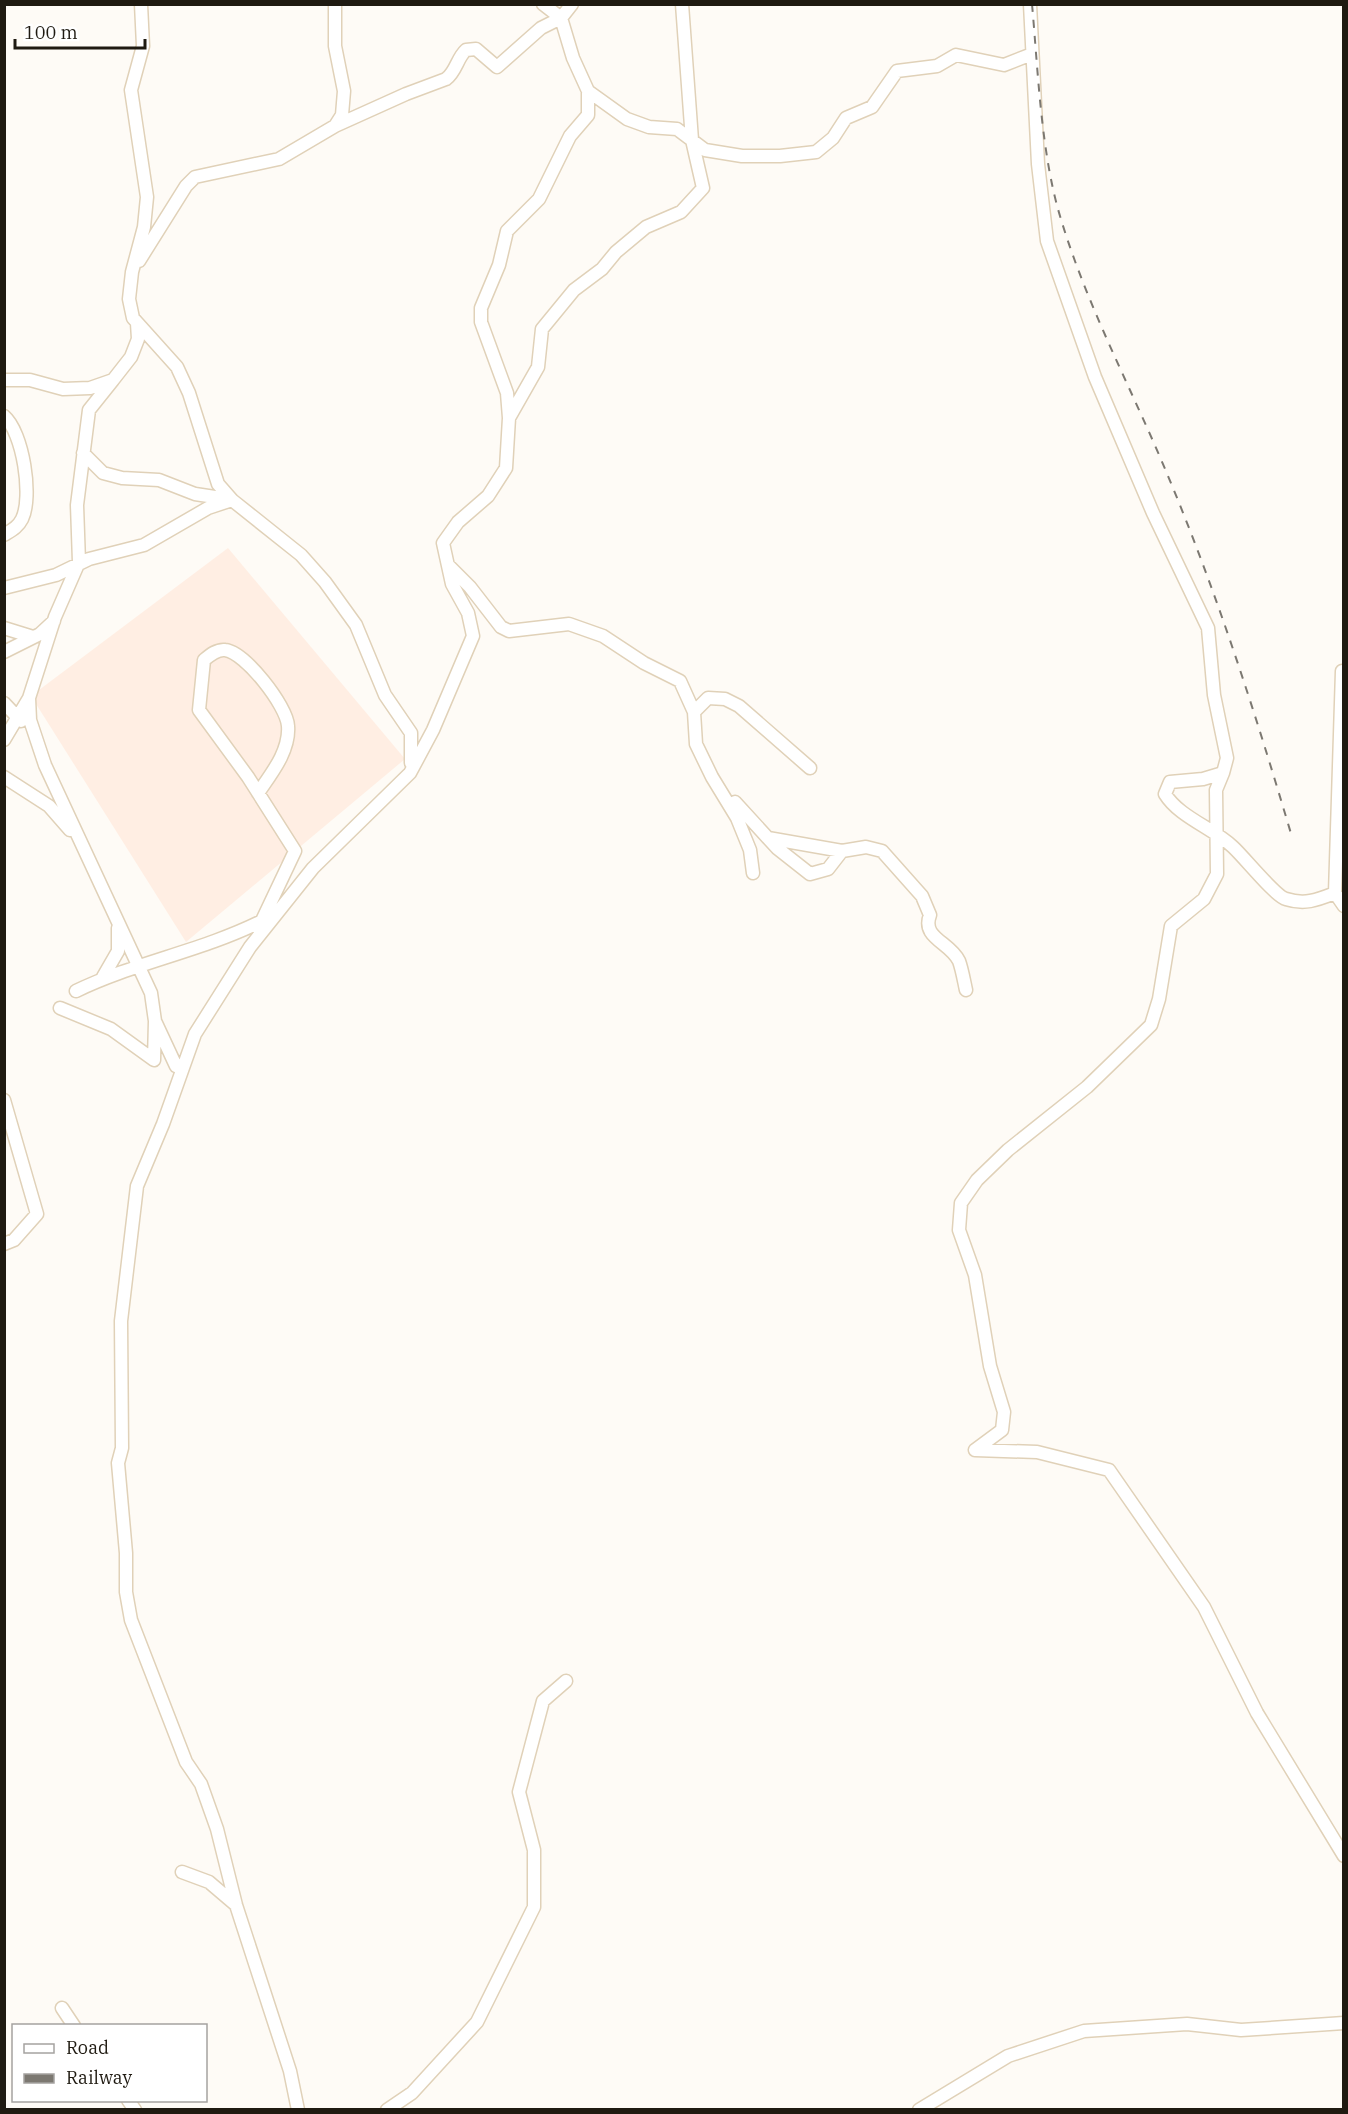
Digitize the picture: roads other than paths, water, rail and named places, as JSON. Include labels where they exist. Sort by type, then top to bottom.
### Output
[{"type":"street","points":[[141,4],[143,46],[132,90],[147,197],[144,228],[132,272],[129,299],[133,318],[177,367],[189,393],[218,484],[232,500],[301,555],[325,582],[356,625],[386,695],[411,734],[413,748],[410,772]]},
{"type":"street","points":[[334,4],[335,46],[344,90],[342,115],[335,126]]},
{"type":"street","points":[[298,2109],[290,2071],[236,1905],[218,1828],[201,1784],[186,1762],[131,1620],[126,1592],[126,1553],[118,1463],[122,1448],[121,1321],[127,1262],[136,1186],[163,1124],[195,1034],[250,947],[313,868],[410,772],[433,730],[472,636],[468,613],[452,584],[445,562],[443,543],[458,522],[488,496],[506,468],[509,418],[507,393],[481,322],[481,308],[499,265],[507,231],[546,189],[570,136],[588,115],[588,91],[573,58],[561,18],[543,4]]},
{"type":"street","points":[[132,272],[186,186],[195,177],[279,159],[335,126],[446,79],[451,75],[458,57],[466,50],[476,49],[497,67],[541,28],[561,18],[572,4]]},
{"type":"street","points":[[509,418],[538,367],[542,329],[574,290],[602,269],[616,252],[646,227],[681,212],[703,188],[692,140],[682,4]]},
{"type":"street","points":[[1030,4],[1037,97],[1038,164],[1047,241],[1095,377],[1153,513],[1208,628],[1214,695],[1227,758],[1216,790],[1217,874],[1204,899],[1172,926],[1159,999],[1151,1025],[1087,1087],[1008,1150],[977,1180],[961,1203],[959,1230],[975,1275],[990,1366],[1004,1412],[1002,1430],[975,1450],[1036,1452],[1109,1470],[1204,1607],[1257,1713],[1344,1856]]},
{"type":"street","points":[[588,91],[627,119],[649,127],[677,129],[705,150],[742,156],[816,152],[833,138],[846,118],[872,107],[897,71],[937,66],[956,55],[1004,65],[1032,54]]},
{"type":"street","points":[[4,740],[29,698],[54,621],[79,562],[76,512],[88,411],[130,357],[138,339],[137,322]]},
{"type":"street","points":[[4,380],[30,380],[63,389],[90,388],[113,381]]},
{"type":"street","points":[[4,416],[16,432],[23,455],[26,486],[25,511],[21,520],[4,535]]},
{"type":"street","points":[[83,453],[103,473],[122,478],[159,480],[195,494],[232,500]]},
{"type":"street","points":[[4,588],[56,575],[79,562],[144,545],[208,508],[232,500]]},
{"type":"street","points":[[445,562],[470,587],[501,627],[509,631],[569,624],[603,636],[644,663],[680,681],[693,712],[696,744],[710,774],[737,818],[750,850],[753,873]]},
{"type":"street","points":[[4,652],[33,637],[54,621]]},
{"type":"street","points":[[4,628],[33,637]]},
{"type":"street","points":[[250,947],[295,851],[258,793],[199,710],[204,660],[215,651],[225,650],[235,654],[259,676],[283,707],[288,726],[285,747],[274,770],[258,793]]},
{"type":"street","points":[[1342,671],[1335,893],[1344,906]]},
{"type":"street","points":[[29,698],[34,735],[80,843],[151,993],[155,1021],[154,1060],[111,1029],[60,1008]]},
{"type":"street","points":[[693,712],[708,698],[725,699],[739,706],[810,768]]},
{"type":"street","points":[[4,703],[34,735]]},
{"type":"street","points":[[1222,773],[1203,779],[1170,782],[1165,794],[1173,807],[1215,831],[1283,899],[1309,903],[1335,893]]},
{"type":"street","points":[[710,774],[768,838],[810,874],[828,870],[842,851]]},
{"type":"street","points":[[4,777],[49,806],[80,843]]},
{"type":"street","points":[[768,838],[842,851],[866,847],[882,851],[922,896],[930,915],[927,922],[931,936],[948,947],[958,960],[966,990]]},
{"type":"street","points":[[103,977],[118,951],[117,919]]},
{"type":"street","points":[[76,991],[103,977],[232,935],[262,921]]},
{"type":"street","points":[[155,1021],[176,1066]]},
{"type":"street","points":[[4,1100],[37,1214],[14,1240],[4,1244]]},
{"type":"street","points":[[387,2109],[412,2093],[477,2022],[534,1907],[534,1850],[519,1792],[543,1701],[566,1681]]},
{"type":"street","points":[[182,1872],[209,1882],[236,1905]]},
{"type":"street","points":[[62,2008],[73,2024]]},
{"type":"street","points":[[919,2109],[1008,2056],[1084,2031],[1187,2024],[1241,2030],[1344,2023]]},
{"type":"railway","points":[[1032,4],[1044,139],[1060,216],[1083,283],[1168,476],[1203,565],[1250,700],[1292,837]]}]
